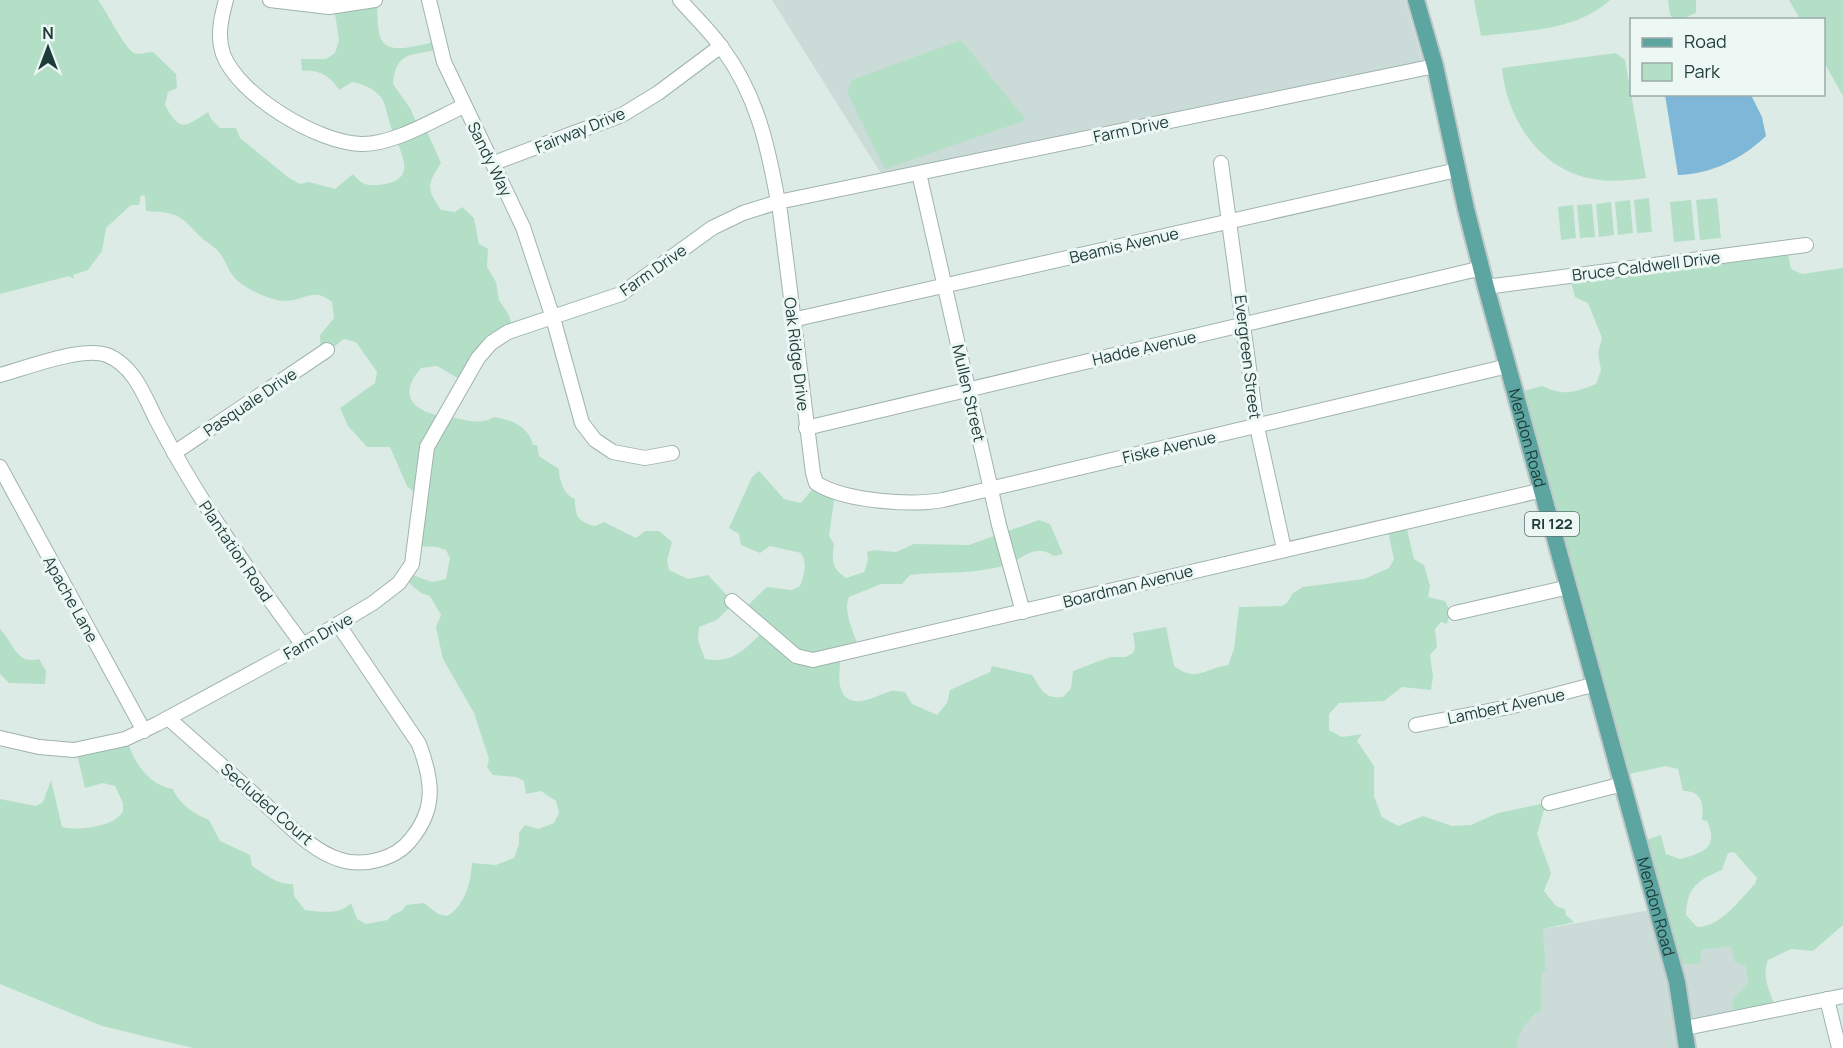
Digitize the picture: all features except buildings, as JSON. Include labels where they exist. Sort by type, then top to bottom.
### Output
[{"type":"main road","name":"Mendon Road","points":[[1416,0],[1435,66],[1456,170],[1486,287],[1677,982],[1686,1028],[1687,1048]]},
{"type":"street","points":[[226,0],[220,38],[224,56],[234,73],[276,110],[330,137],[361,144],[387,140],[464,106]]},
{"type":"street","points":[[270,0],[329,7],[375,0]]},
{"type":"street","name":"Sandy Way","points":[[429,0],[444,62],[523,227],[553,318],[578,414],[588,432],[603,447],[624,456],[645,458],[672,453]]},
{"type":"street","name":"Oak Ridge Drive","points":[[680,0],[721,46],[749,91],[769,147],[779,206],[806,428],[816,483],[828,489]]},
{"type":"street","name":"Fairway Drive","points":[[494,163],[622,115],[658,93],[721,46]]},
{"type":"street","name":"Farm Drive","points":[[0,738],[39,747],[74,750],[107,744],[144,731],[303,645],[389,592],[406,575],[412,564],[428,447],[478,358],[501,335],[621,294],[712,228],[737,215],[919,173],[1435,66]]},
{"type":"street","name":"Evergreen Street","points":[[1221,163],[1245,324],[1257,427],[1284,549]]},
{"type":"street","name":"Beamis Avenue","points":[[792,320],[1456,170]]},
{"type":"street","name":"Mullen Street","points":[[919,173],[991,488],[1023,612]]},
{"type":"street","name":"Bruce Caldwell Drive","points":[[1486,287],[1806,245]]},
{"type":"street","name":"Hadde Avenue","points":[[806,428],[1482,268]]},
{"type":"street","name":"Pasquale Drive","points":[[174,453],[327,350]]},
{"type":"street","name":"Plantation Road","points":[[0,375],[72,356],[106,355],[133,375],[174,453],[237,556],[303,645]]},
{"type":"street","name":"Fiske Avenue","points":[[828,489],[887,501],[918,504],[1257,427],[1508,366]]},
{"type":"street","name":"Apache Lane","points":[[0,467],[144,731]]},
{"type":"street","name":"Boardman Avenue","points":[[732,601],[796,656],[813,660],[1543,490]]},
{"type":"street","points":[[1455,613],[1569,587]]},
{"type":"street","name":"Secluded Court","points":[[168,718],[307,841],[337,859],[365,862],[383,859],[404,849],[421,827],[430,809],[430,780],[426,763],[419,744],[338,624]]},
{"type":"street","name":"Lambert Avenue","points":[[1416,725],[1509,707],[1596,684]]},
{"type":"street","points":[[1549,803],[1623,784]]},
{"type":"street","points":[[1686,1028],[1843,996]]},
{"type":"street","points":[[1827,999],[1839,1048]]},
{"type":"shaded area","points":[[772,0],[1405,0],[1423,63],[882,175]]},
{"type":"shaded area","points":[[1656,909],[1701,950],[1732,946],[1745,964],[1748,983],[1736,1023],[1685,1033],[1685,1048],[1517,1048],[1519,1033],[1528,1021],[1541,1011],[1542,972],[1546,970],[1543,929]]},
{"type":"green space","points":[[0,0],[98,0],[130,50],[136,54],[153,52],[176,74],[177,88],[168,92],[165,105],[175,120],[184,125],[208,112],[220,128],[236,128],[240,138],[289,178],[300,184],[309,182],[335,189],[353,174],[360,182],[366,184],[390,183],[399,178],[404,165],[403,156],[384,103],[377,93],[352,82],[339,90],[324,74],[308,70],[302,71],[301,59],[326,59],[335,53],[339,40],[334,7],[324,0],[376,0],[379,33],[387,46],[403,48],[436,42],[438,50],[412,55],[401,60],[397,66],[393,84],[410,108],[418,126],[425,127],[441,163],[430,186],[436,203],[441,210],[455,212],[462,207],[474,218],[479,244],[488,249],[487,267],[496,282],[499,300],[509,315],[514,332],[496,341],[463,381],[437,366],[421,368],[413,379],[410,396],[420,408],[438,415],[478,421],[494,417],[518,425],[531,438],[533,445],[537,445],[539,456],[559,469],[563,487],[575,499],[577,514],[581,520],[595,526],[604,522],[636,538],[645,531],[659,531],[672,542],[667,561],[669,570],[688,579],[708,575],[734,603],[717,620],[699,627],[698,640],[705,659],[731,657],[751,644],[763,631],[744,609],[767,587],[792,590],[800,586],[803,577],[805,565],[801,553],[770,546],[760,553],[741,545],[739,534],[729,528],[752,477],[759,471],[784,499],[801,503],[815,486],[835,493],[829,536],[834,544],[835,567],[846,578],[864,572],[868,561],[867,552],[874,550],[896,552],[914,544],[969,545],[1039,520],[1050,524],[1063,554],[1054,556],[1047,552],[1036,551],[1008,564],[985,570],[910,575],[902,584],[881,584],[849,597],[848,617],[859,651],[840,660],[840,682],[845,696],[857,701],[891,691],[905,692],[912,704],[937,715],[947,703],[950,690],[990,672],[992,666],[1032,675],[1047,695],[1063,697],[1071,688],[1073,671],[1110,657],[1126,657],[1133,653],[1135,647],[1133,633],[1166,627],[1174,666],[1182,671],[1195,674],[1228,665],[1234,649],[1239,607],[1282,606],[1287,603],[1293,593],[1303,587],[1364,579],[1389,568],[1394,559],[1387,527],[1406,525],[1414,559],[1424,565],[1430,586],[1428,597],[1445,601],[1450,611],[1447,624],[1441,622],[1435,629],[1437,647],[1430,655],[1433,677],[1431,690],[1402,687],[1384,701],[1339,703],[1329,714],[1329,730],[1342,737],[1362,734],[1357,741],[1374,766],[1374,796],[1382,817],[1398,826],[1423,816],[1452,826],[1471,825],[1498,813],[1546,803],[1537,834],[1551,873],[1544,891],[1556,906],[1565,909],[1566,915],[1574,922],[1543,929],[1546,970],[1542,972],[1541,1011],[1524,1026],[1517,1048],[193,1048],[102,1026],[0,984],[0,799],[36,806],[43,802],[51,780],[62,827],[77,828],[104,824],[112,821],[123,811],[123,803],[115,786],[103,783],[85,788],[76,750],[127,740],[138,764],[149,778],[164,787],[173,789],[188,808],[209,820],[220,841],[250,855],[252,866],[276,881],[293,884],[294,896],[305,910],[336,911],[351,903],[357,919],[366,924],[388,920],[392,915],[402,911],[406,905],[424,903],[438,914],[447,916],[463,900],[472,863],[496,865],[514,858],[519,844],[519,833],[525,825],[538,829],[554,823],[559,813],[556,801],[541,791],[526,794],[524,781],[516,777],[493,775],[487,767],[489,759],[474,713],[443,659],[436,627],[441,615],[430,596],[421,593],[403,578],[407,573],[432,582],[446,579],[450,558],[446,550],[437,547],[414,546],[417,495],[407,486],[390,447],[367,447],[348,426],[340,408],[375,383],[377,372],[356,342],[344,339],[321,357],[320,335],[334,318],[332,302],[319,295],[281,301],[247,288],[234,277],[217,250],[180,217],[146,211],[145,196],[141,195],[139,205],[131,205],[106,228],[102,251],[88,270],[73,275],[74,279],[69,276],[0,294]]},
{"type":"green space","points":[[1474,0],[1610,0],[1597,10],[1566,24],[1532,31],[1481,36]]},
{"type":"green space","points":[[1668,0],[1696,0],[1696,13],[1684,18],[1673,18],[1670,15]]},
{"type":"green space","points":[[1789,0],[1843,0],[1843,96],[1825,64],[1825,18],[1799,18]]},
{"type":"green space","points":[[961,40],[1026,120],[885,169],[847,92],[852,80]]},
{"type":"green space","points":[[1616,53],[1625,60],[1646,178],[1617,181],[1579,176],[1545,156],[1531,142],[1511,107],[1502,68]]},
{"type":"green space","points":[[1649,198],[1652,232],[1637,233],[1634,200]]},
{"type":"green space","points":[[1717,198],[1721,238],[1700,240],[1696,200]]},
{"type":"green space","points":[[1630,200],[1633,233],[1618,235],[1615,202]]},
{"type":"green space","points":[[1691,200],[1695,240],[1674,242],[1670,202]]},
{"type":"green space","points":[[1611,202],[1614,235],[1599,237],[1596,204]]},
{"type":"green space","points":[[1592,204],[1595,237],[1580,238],[1577,205]]},
{"type":"green space","points":[[1573,205],[1576,238],[1561,240],[1558,207]]},
{"type":"green space","points":[[1788,254],[1791,269],[1802,274],[1843,268],[1843,925],[1813,951],[1791,949],[1768,960],[1766,980],[1777,1014],[1736,1022],[1732,1001],[1748,983],[1745,965],[1735,962],[1731,946],[1701,950],[1700,963],[1675,965],[1639,842],[1661,835],[1666,854],[1680,859],[1707,848],[1711,837],[1710,830],[1707,821],[1702,820],[1703,809],[1698,796],[1683,791],[1678,769],[1666,766],[1620,776],[1517,393],[1542,386],[1569,392],[1596,384],[1601,370],[1598,353],[1602,338],[1588,303],[1575,297],[1570,278]],"holes":[[[1734,852],[1757,878],[1755,884],[1736,905],[1714,923],[1697,927],[1686,915],[1689,898],[1695,886],[1706,877],[1722,870],[1728,853]]]},
{"type":"green space","points":[[0,629],[20,656],[31,660],[39,659],[46,671],[45,684],[9,683],[0,674]]},
{"type":"water","points":[[1665,96],[1752,96],[1762,117],[1766,136],[1747,152],[1725,164],[1702,172],[1678,175]]}]
